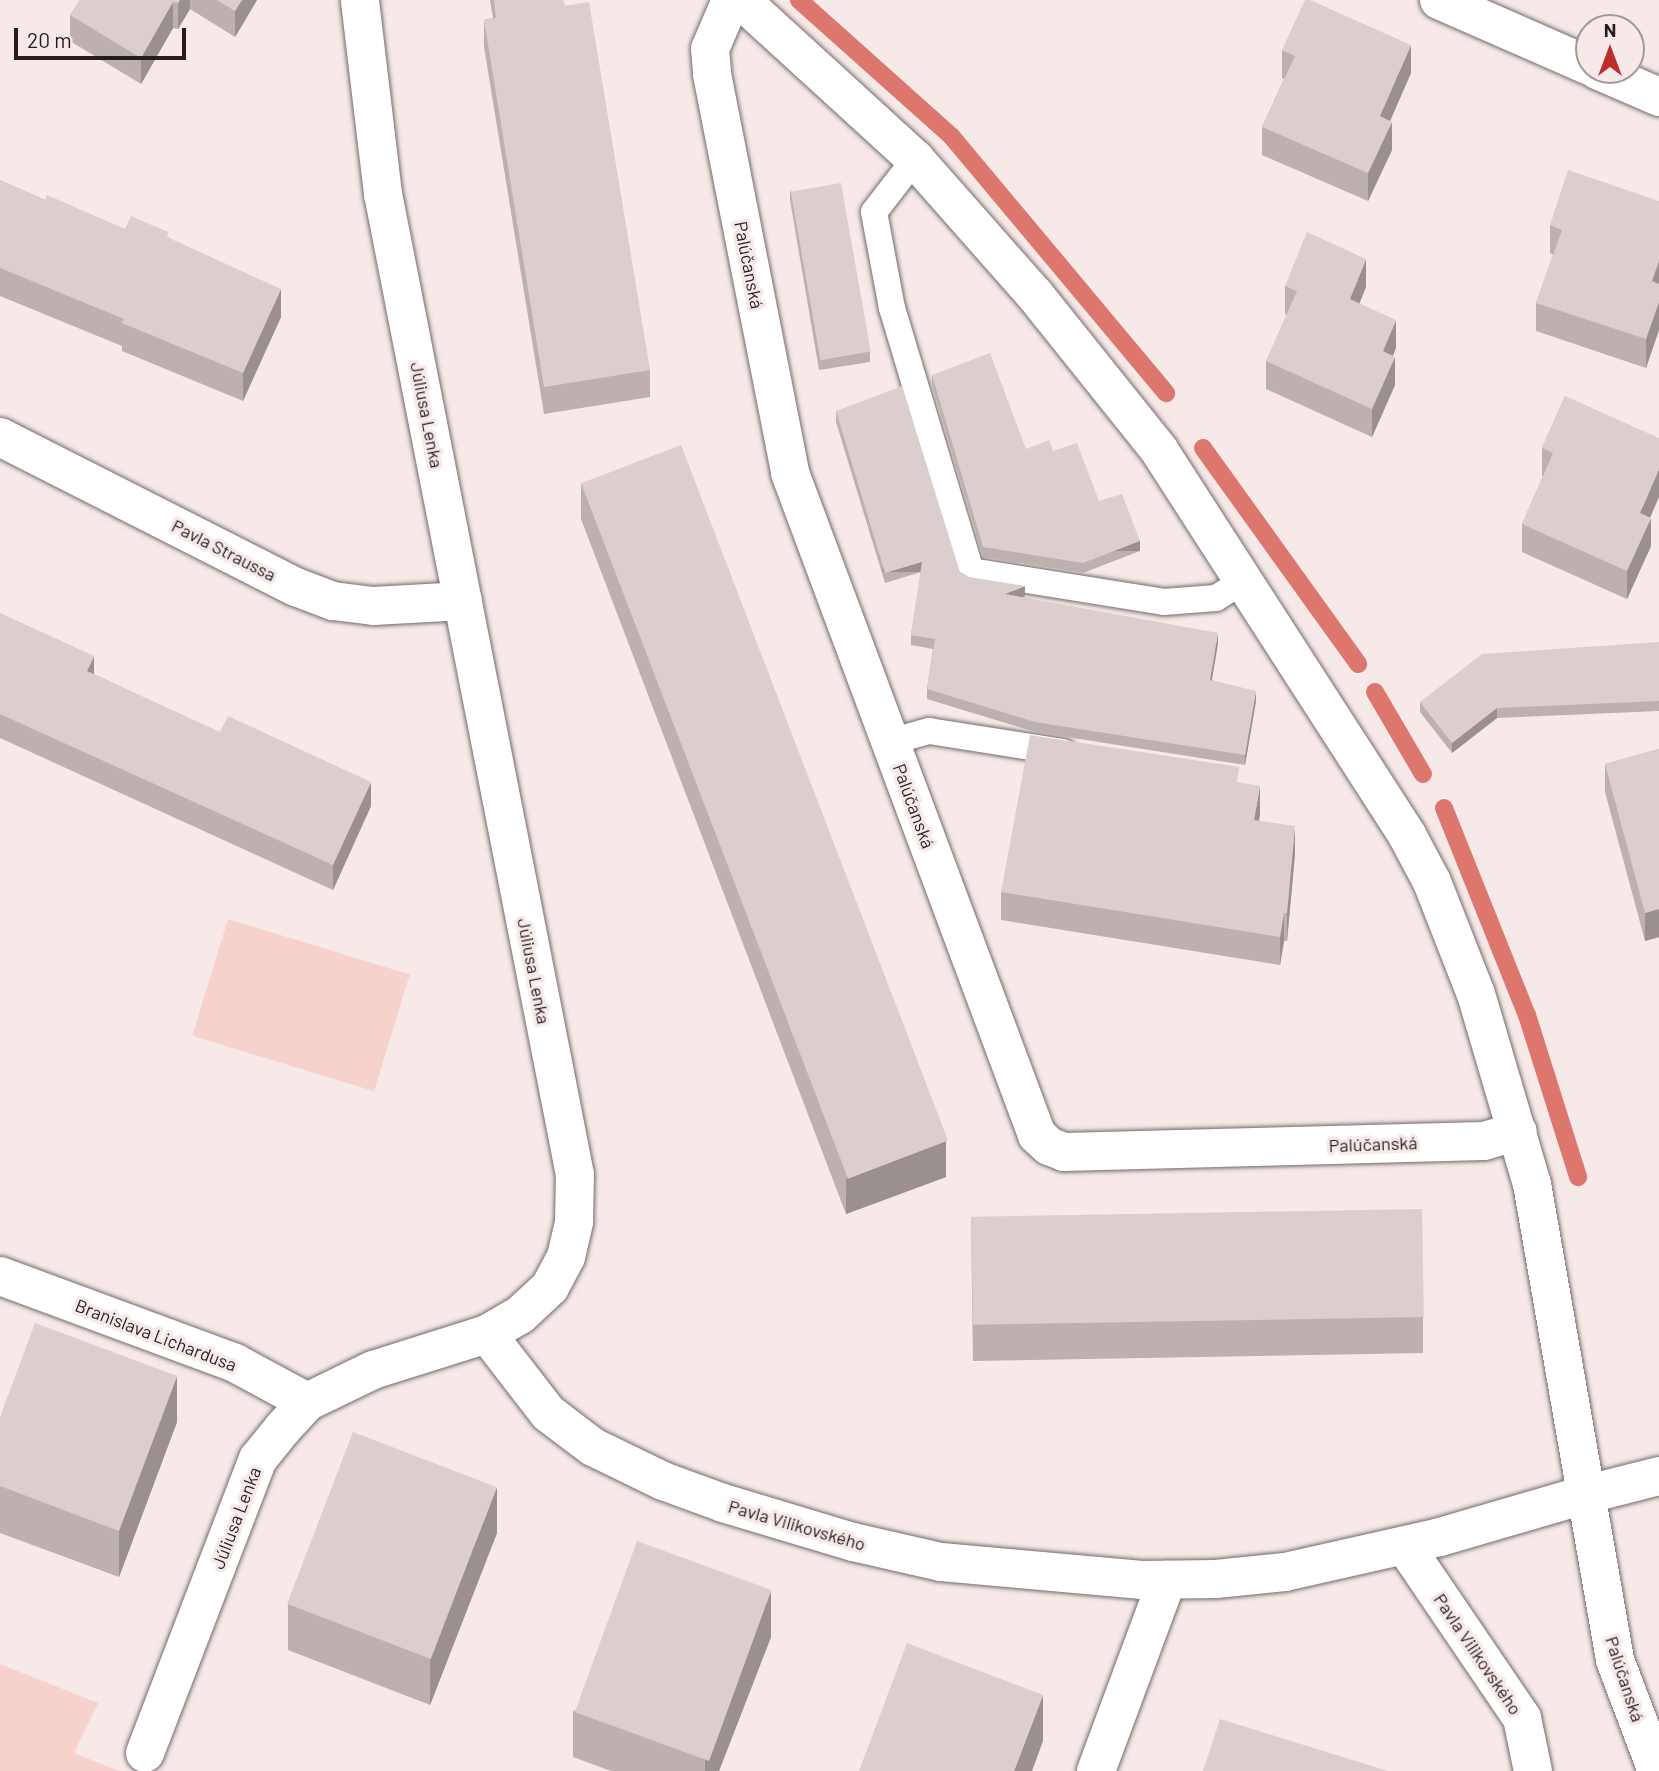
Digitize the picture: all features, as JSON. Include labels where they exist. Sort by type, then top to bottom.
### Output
[{"type":"street","name":"Júliusa Lenka","points":[[145,1753],[258,1459],[307,1402],[373,1370],[487,1334],[520,1315],[550,1287],[566,1257],[575,1221],[575,1175],[383,194],[360,0]]},
{"type":"street","name":"Palúčanská","points":[[731,0],[710,49],[712,74],[790,473],[1037,1135],[1049,1146],[1064,1152],[1470,1141],[1518,1131]]},
{"type":"street","name":"Palúčanská","points":[[741,0],[915,159],[1035,295],[1159,450],[1407,835],[1432,882],[1476,994],[1518,1131],[1543,1241],[1584,1494],[1615,1660],[1657,1771]]},
{"type":"street","points":[[1438,0],[1575,60]]},
{"type":"street","points":[[1629,84],[1659,97]]},
{"type":"street","name":"Pavla Straussa","points":[[0,437],[296,587],[333,601],[374,606],[463,601]]},
{"type":"street","name":"Branislava Lichardusa","points":[[0,1276],[235,1363],[307,1402]]},
{"type":"street","name":"Pavla Vilikovského","points":[[487,1334],[548,1413],[593,1447],[663,1481],[723,1503],[853,1542],[941,1562],[1076,1576],[1167,1580],[1216,1579],[1285,1572],[1405,1546],[1584,1494],[1659,1476]]},
{"type":"street","name":"Pavla Vilikovského","points":[[1405,1546],[1522,1718],[1533,1771]]},
{"type":"street","points":[[1096,1771],[1167,1580]]},
{"type":"lane","points":[[915,159],[874,212],[892,308],[971,571],[1164,602],[1216,598],[1243,580]]},
{"type":"lane","points":[[890,742],[929,731],[1093,757]]},
{"type":"shaded area","points":[[228,919],[410,975],[374,1091],[192,1036]]},
{"type":"shaded area","points":[[0,1664],[98,1703],[74,1753],[119,1771],[0,1771]]},
{"type":"building","points":[[80,0],[180,0],[178,3],[173,2],[141,58],[70,15]]},
{"type":"building","points":[[217,0],[242,0],[235,11]]},
{"type":"building","points":[[494,0],[563,0],[564,6],[589,2],[650,370],[544,387],[484,20],[496,18]]},
{"type":"building","points":[[1305,0],[1411,45],[1380,116],[1392,122],[1368,173],[1262,127],[1295,56],[1282,50]]},
{"type":"building","points":[[1568,170],[1659,201],[1659,261],[1652,281],[1659,284],[1659,302],[1646,339],[1536,303],[1562,230],[1550,225]]},
{"type":"building","points":[[0,180],[45,200],[47,195],[125,229],[131,216],[168,232],[167,237],[281,289],[243,373],[122,323],[124,319],[0,268]]},
{"type":"building","points":[[841,183],[871,351],[820,360],[791,192]]},
{"type":"building","points":[[1307,232],[1366,259],[1350,299],[1396,320],[1383,351],[1395,357],[1372,409],[1266,361],[1297,291],[1285,286]]},
{"type":"building","points":[[990,353],[1026,449],[1049,440],[1053,451],[1077,443],[1099,501],[1122,494],[1140,541],[1083,563],[983,547],[932,375]]},
{"type":"building","points":[[902,386],[960,572],[969,577],[1025,586],[1005,594],[1218,633],[1210,680],[1256,691],[1245,755],[1035,722],[927,689],[935,639],[911,635],[922,562],[885,573],[836,411]]},
{"type":"building","points":[[1565,396],[1659,438],[1659,469],[1640,513],[1651,518],[1627,571],[1522,524],[1553,453],[1542,448]]},
{"type":"building","points":[[681,445],[948,1141],[848,1179],[581,483]]},
{"type":"building","points":[[0,613],[94,656],[87,671],[220,732],[228,716],[371,782],[333,865],[0,714]]},
{"type":"building","points":[[1659,642],[1659,701],[1497,708],[1452,743],[1420,702],[1482,654]]},
{"type":"building","points":[[1030,735],[1239,767],[1237,782],[1260,786],[1254,820],[1295,826],[1287,913],[1284,913],[1280,937],[1001,892]]},
{"type":"building","points":[[1659,749],[1659,909],[1645,913],[1605,764]]},
{"type":"building","points":[[1422,1209],[1424,1317],[973,1325],[971,1217]]},
{"type":"building","points":[[35,1323],[177,1376],[119,1531],[0,1486],[0,1417]]},
{"type":"building","points":[[353,1432],[497,1487],[431,1659],[287,1604]]},
{"type":"building","points":[[637,1541],[771,1590],[709,1761],[575,1712]]},
{"type":"building","points":[[907,1643],[1043,1695],[1014,1771],[859,1771]]},
{"type":"building","points":[[1220,1719],[1388,1771],[1203,1771]]},
{"type":"waterway","points":[[799,0],[952,137],[1166,393]]},
{"type":"waterway","points":[[1203,448],[1358,664]]},
{"type":"waterway","points":[[1375,692],[1423,774]]},
{"type":"waterway","points":[[1444,808],[1527,1015],[1578,1177]]}]
